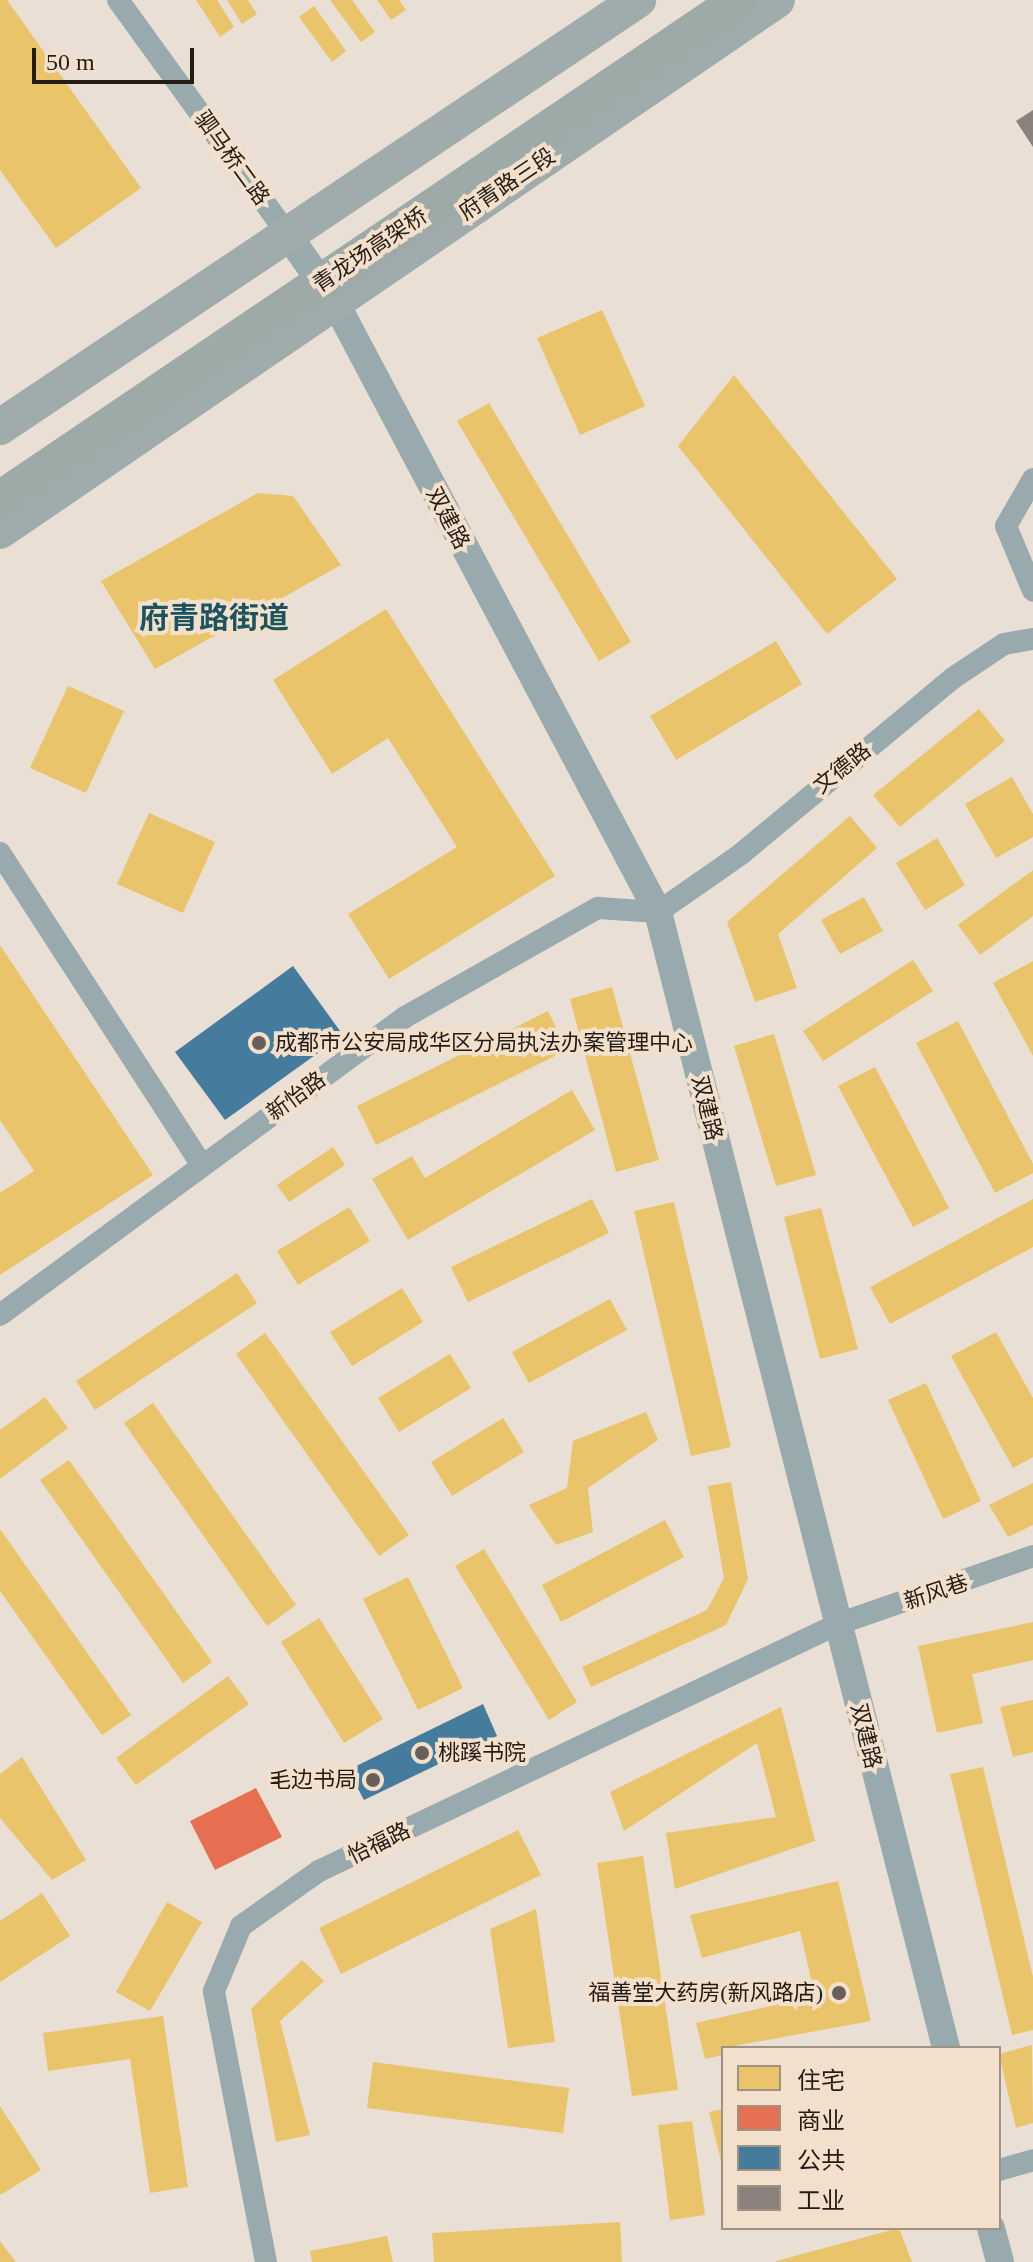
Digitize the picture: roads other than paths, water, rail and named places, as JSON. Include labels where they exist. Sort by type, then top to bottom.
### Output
[{"type":"highway","name":"青龙场高架桥","points":[[0,475],[700,0]]},
{"type":"highway","name":"青龙场高架桥","points":[[0,500],[740,0]]},
{"type":"main road","points":[[0,427],[290,238],[638,0]]},
{"type":"main road","name":"府青路三段","points":[[0,531],[777,0]]},
{"type":"street","name":"驷马桥二路","points":[[118,0],[290,238]]},
{"type":"street","name":"双建路","points":[[290,238],[335,302],[658,912],[945,2046]]},
{"type":"street","points":[[1033,479],[1006,526],[1033,591]]},
{"type":"street","name":"文德路","points":[[658,912],[741,854],[953,678],[1004,644],[1033,639]]},
{"type":"street","points":[[0,853],[201,1164]]},
{"type":"street","name":"新怡路","points":[[0,1315],[201,1164],[405,1017],[598,908],[658,912]]},
{"type":"street","name":"新风巷","points":[[838,1624],[1033,1556]]},
{"type":"street","name":"怡福路","points":[[266,2262],[214,1991],[241,1926],[319,1871],[838,1624]]},
{"type":"street","points":[[1001,2169],[1033,2160]]},
{"type":"street","points":[[992,2230],[1000,2262]]},
{"type":"place","name":"成都市公安局成华区分局执法办案管理中心","points":[[259,1043]]},
{"type":"place","name":"桃蹊书院","points":[[422,1753]]},
{"type":"place","name":"毛边书局","points":[[373,1780]]},
{"type":"place","name":"福善堂大药房(新风路店)","points":[[839,1993]]},
{"type":"district","name":"府青路街道","points":[[214,618]]}]
